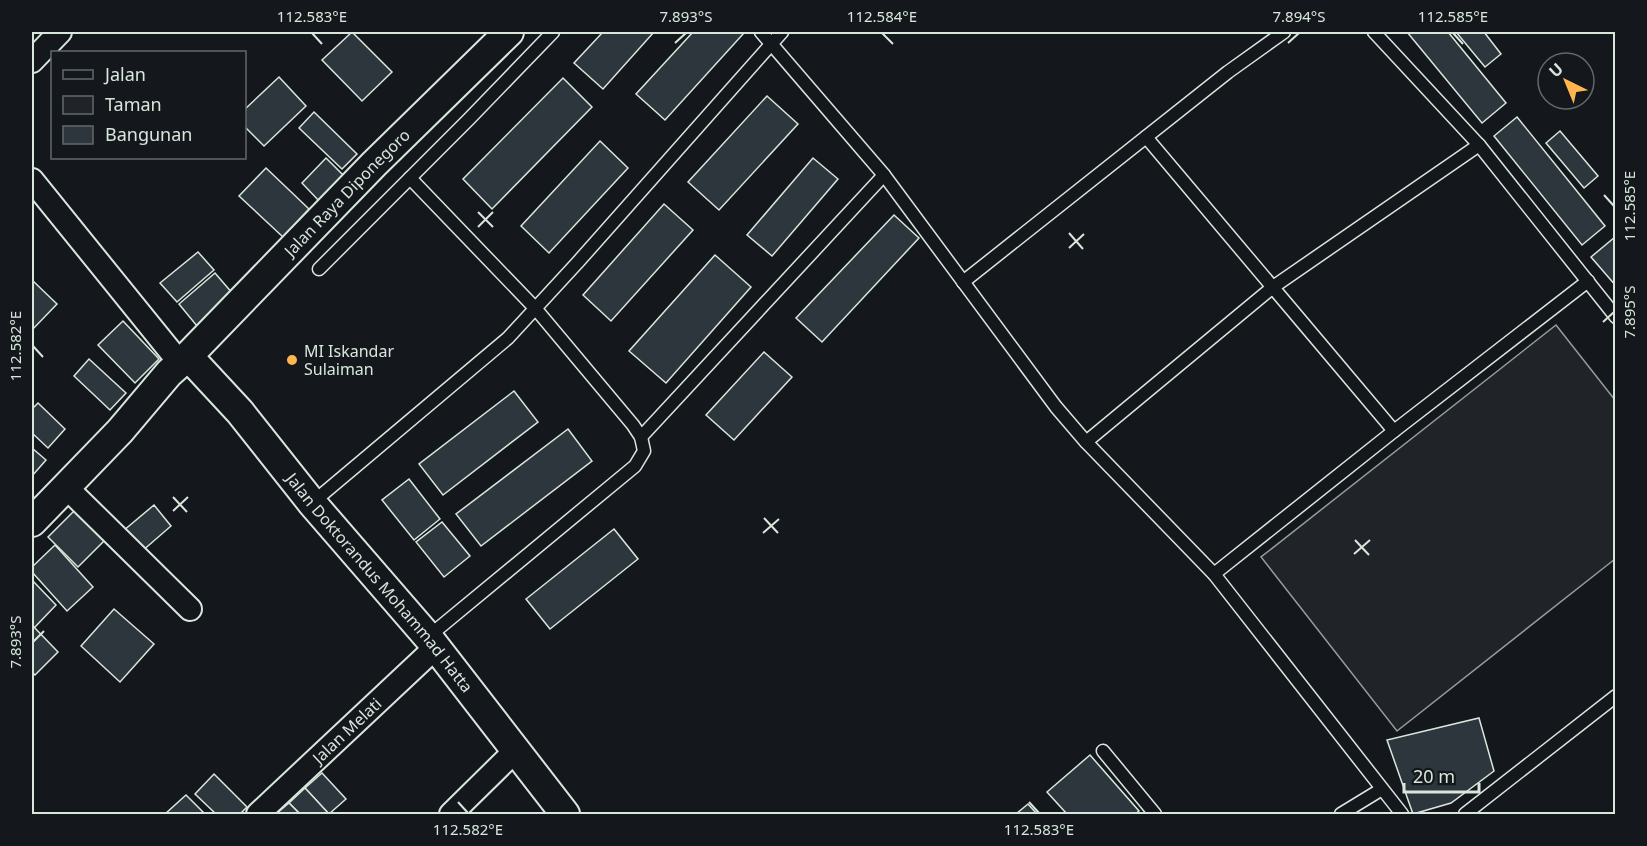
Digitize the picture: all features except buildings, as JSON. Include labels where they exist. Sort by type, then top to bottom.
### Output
[{"type":"street","points":[[32,62],[57,32]]},
{"type":"street","name":"Jalan Raya Diponegoro","points":[[32,522],[120,431],[169,373],[374,164],[509,32]]},
{"type":"street","points":[[32,180],[184,359]]},
{"type":"street","name":"Jalan Doktorandus Mohammad Hatta","points":[[184,359],[240,412],[312,503],[432,642],[566,814]]},
{"type":"street","points":[[65,486],[190,609]]},
{"type":"street","name":"Jalan Melati","points":[[258,814],[432,642]]},
{"type":"street","points":[[451,814],[516,750]]},
{"type":"lane","points":[[319,269],[554,32]]},
{"type":"lane","points":[[760,32],[884,175],[1056,407],[1086,442],[1214,574],[1402,814]]},
{"type":"lane","points":[[312,503],[508,338],[782,32]]},
{"type":"lane","points":[[963,282],[1228,72],[1284,32]]},
{"type":"lane","points":[[1374,32],[1479,145],[1616,317]]},
{"type":"lane","points":[[1146,137],[1394,431]]},
{"type":"lane","points":[[1086,442],[1273,287],[1479,145]]},
{"type":"lane","points":[[641,437],[884,175]]},
{"type":"lane","points":[[410,178],[535,308],[633,425],[641,437],[644,451],[635,466],[432,642]]},
{"type":"lane","points":[[1214,574],[1588,281]]},
{"type":"lane","points":[[1465,814],[1616,696]]},
{"type":"lane","points":[[1103,751],[1155,814]]},
{"type":"lane","points":[[1341,814],[1382,789]]},
{"type":"green space","points":[[1556,325],[1615,400],[1615,559],[1397,731],[1261,557]]},
{"type":"place","name":"MI Iskandar Sulaiman","points":[[292,360]]}]
